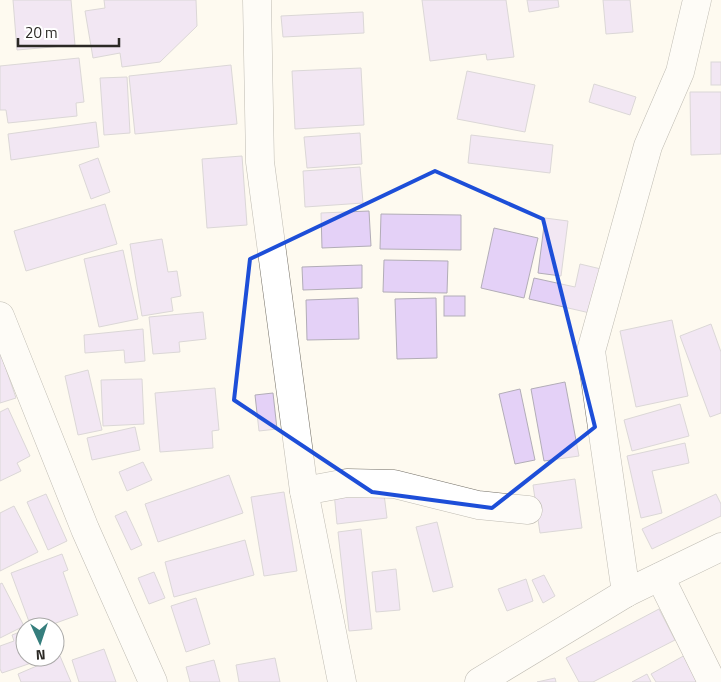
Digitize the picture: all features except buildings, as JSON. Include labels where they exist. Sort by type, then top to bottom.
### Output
[{"type":"street","points":[[257,0],[260,162],[304,491],[342,682]]},
{"type":"street","points":[[626,593],[591,351],[648,146],[680,72],[697,0]]},
{"type":"street","points":[[0,316],[85,528],[153,682]]},
{"type":"street","points":[[304,491],[347,483],[394,484],[478,505],[528,510]]},
{"type":"street","points":[[479,682],[626,593],[721,547]]},
{"type":"street","points":[[660,577],[712,682]]},
{"type":"highlighted area","points":[[435,171],[543,219],[595,427],[492,508],[372,492],[234,400],[250,259]]}]
